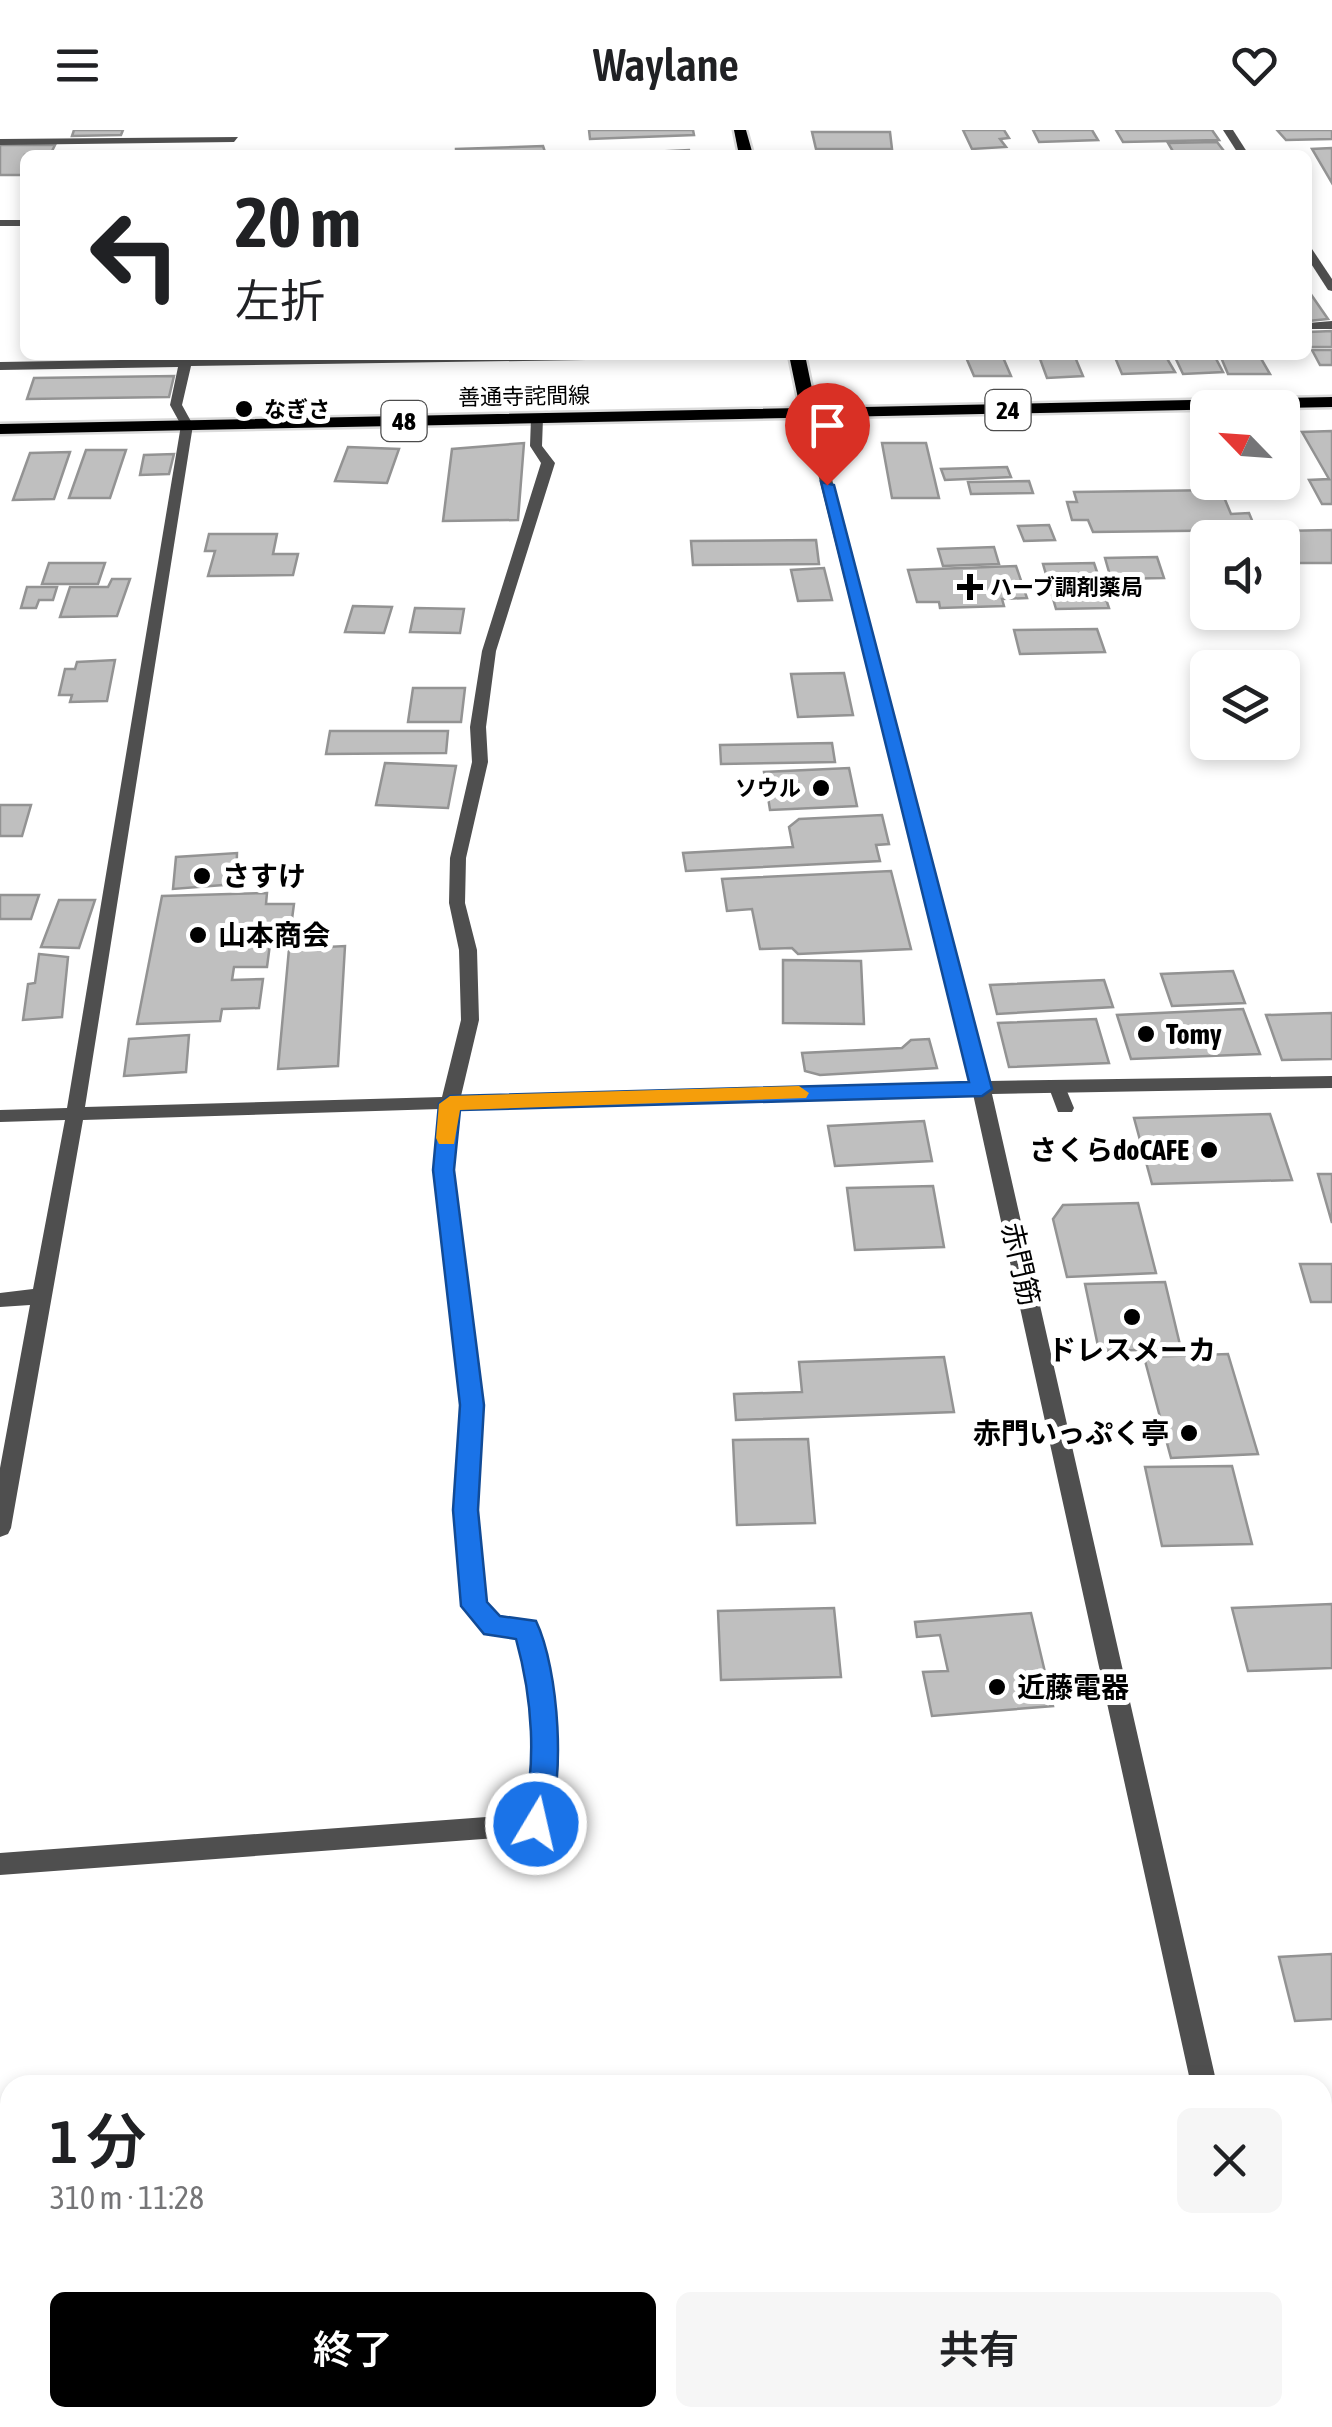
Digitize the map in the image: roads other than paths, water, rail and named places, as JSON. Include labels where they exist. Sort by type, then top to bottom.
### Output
[{"type":"main road","points":[[797,360],[809,414]]},
{"type":"main road","name":"24","points":[[809,414],[1332,402]]},
{"type":"main road","name":"善通寺詫間線","points":[[0,429],[809,414]]},
{"type":"street","points":[[0,142],[235,134]]},
{"type":"street","points":[[1312,257],[1332,288]]},
{"type":"street","points":[[0,366],[159,360]]},
{"type":"street","points":[[0,1528],[76,1114],[187,425],[176,405],[186,360]]},
{"type":"street","name":"赤門筋","points":[[809,414],[982,1089],[1202,2075]]},
{"type":"street","points":[[0,1864],[536,1824],[543,1795],[542,1684],[527,1629],[493,1626],[474,1606],[466,1510],[472,1405],[444,1170],[450,1104],[470,1020],[468,950],[457,904],[458,858],[480,762],[478,727],[489,650],[548,463],[536,446],[537,418]]},
{"type":"street","points":[[0,1116],[1332,1082]]},
{"type":"street","points":[[1058,1088],[1065,1108]]},
{"type":"street","points":[[0,1300],[42,1296]]},
{"type":"place","name":"なぎさ","points":[[244,409]]},
{"type":"place","name":"ハーブ調剤薬局","points":[[970,587]]},
{"type":"place","name":"ソウル","points":[[821,788]]},
{"type":"place","name":"さすけ","points":[[202,876]]},
{"type":"place","name":"山本商会","points":[[198,935]]},
{"type":"place","name":"Tomy","points":[[1146,1034]]},
{"type":"place","name":"さくらdoCAFE","points":[[1209,1150]]},
{"type":"place","name":"ドレスメーカ","points":[[1132,1317]]},
{"type":"place","name":"赤門いっぷく亭","points":[[1189,1433]]},
{"type":"place","name":"近藤電器","points":[[997,1687]]}]
